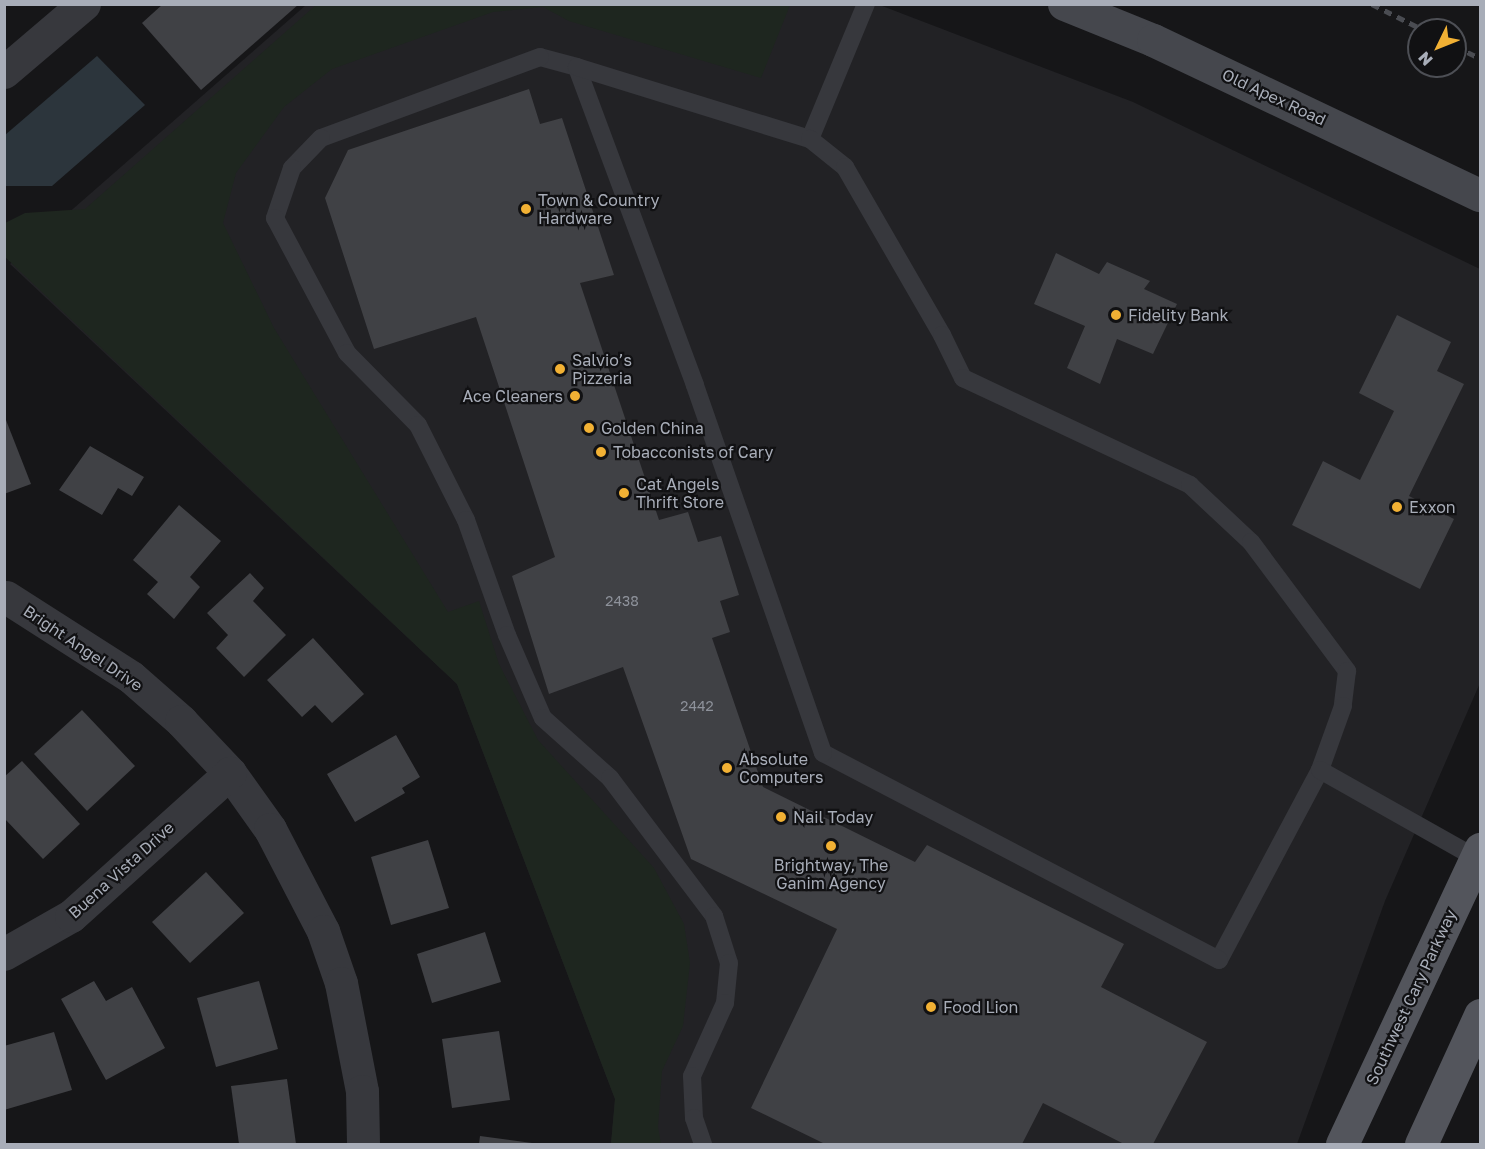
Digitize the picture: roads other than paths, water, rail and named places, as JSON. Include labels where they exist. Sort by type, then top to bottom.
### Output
[{"type":"main road","name":"Old Apex Road","points":[[1064,4],[1153,40],[1480,195]]},
{"type":"main road","name":"Southwest Cary Parkway","points":[[1342,1144],[1479,856]]},
{"type":"main road","points":[[1421,1144],[1480,1015]]},
{"type":"street","points":[[4,72],[84,4]]},
{"type":"street","name":"Bright Angel Drive","points":[[6,597],[131,677],[181,721],[230,773],[270,829],[324,931],[354,1038],[362,1091],[363,1144]]},
{"type":"street","name":"Buena Vista Drive","points":[[4,954],[71,916],[230,773]]},
{"type":"lane","points":[[810,139],[866,4]]},
{"type":"lane","points":[[578,67],[695,385],[823,753],[1219,960],[1320,770],[1343,706],[1347,671],[1251,542],[1190,485],[963,378],[942,335],[845,167],[810,139],[578,67],[540,57],[321,138],[292,168],[275,218],[347,352],[418,425],[466,520],[507,635],[543,718],[610,778],[714,916],[729,963],[725,1003],[692,1076],[694,1118],[703,1144]]},
{"type":"lane","points":[[1320,770],[1479,856]]},
{"type":"railway","points":[[1372,4],[1407,22]]},
{"type":"railway","points":[[1467,52],[1480,58]]},
{"type":"place","name":"Town & Country Hardware","points":[[526,209]]},
{"type":"place","name":"Fidelity Bank","points":[[1116,315]]},
{"type":"place","name":"Salvio’s Pizzeria","points":[[560,369]]},
{"type":"place","name":"Ace Cleaners","points":[[575,396]]},
{"type":"place","name":"Golden China","points":[[589,428]]},
{"type":"place","name":"Tobacconists of Cary","points":[[601,452]]},
{"type":"place","name":"Cat Angels Thrift Store","points":[[624,493]]},
{"type":"place","name":"Exxon","points":[[1397,507]]},
{"type":"place","name":"Absolute Computers","points":[[727,768]]},
{"type":"place","name":"Nail Today","points":[[781,817]]},
{"type":"place","name":"Brightway, The Ganim Agency","points":[[831,846]]},
{"type":"place","name":"Food Lion","points":[[931,1007]]}]
